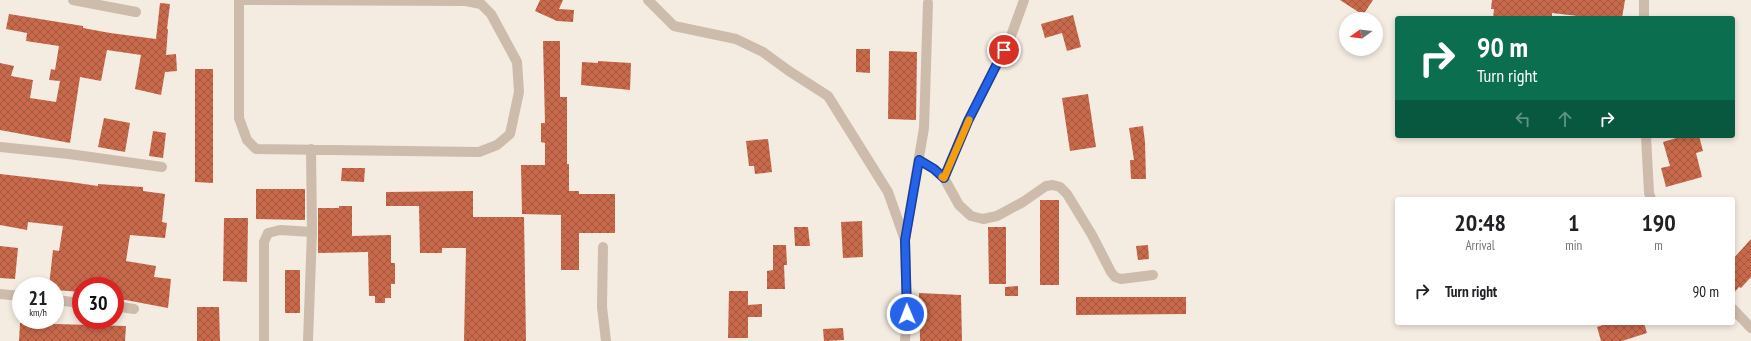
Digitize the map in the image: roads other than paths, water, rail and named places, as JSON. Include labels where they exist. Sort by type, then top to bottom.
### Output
[{"type":"street","points":[[73,0],[136,12]]},
{"type":"street","points":[[239,0],[458,1],[481,4],[491,14],[517,62],[519,92],[510,134],[497,145],[479,152],[256,149],[247,140],[239,118],[239,0]]},
{"type":"street","points":[[648,0],[674,26],[736,40],[763,52],[828,96],[888,192],[905,240]]},
{"type":"street","points":[[944,178],[968,121],[1011,36],[1024,0]]},
{"type":"street","points":[[1644,0],[1644,16]]},
{"type":"street","points":[[905,341],[907,314],[905,240],[924,128],[928,3]]},
{"type":"street","points":[[1646,138],[1650,197]]},
{"type":"street","points":[[0,147],[69,154],[162,167]]},
{"type":"street","points":[[308,341],[312,232],[311,149]]},
{"type":"street","points":[[919,160],[934,169],[944,178],[959,205],[971,216],[983,219],[997,216],[1023,202],[1046,186],[1053,185],[1060,187],[1092,235],[1115,277],[1121,279],[1153,275]]},
{"type":"street","points":[[264,341],[264,242],[268,233],[280,230],[312,232]]},
{"type":"street","points":[[603,247],[602,307],[606,341]]},
{"type":"street","points":[[0,294],[12,295]]},
{"type":"street","points":[[124,307],[134,308]]},
{"type":"street","points":[[1735,311],[1751,328]]}]
